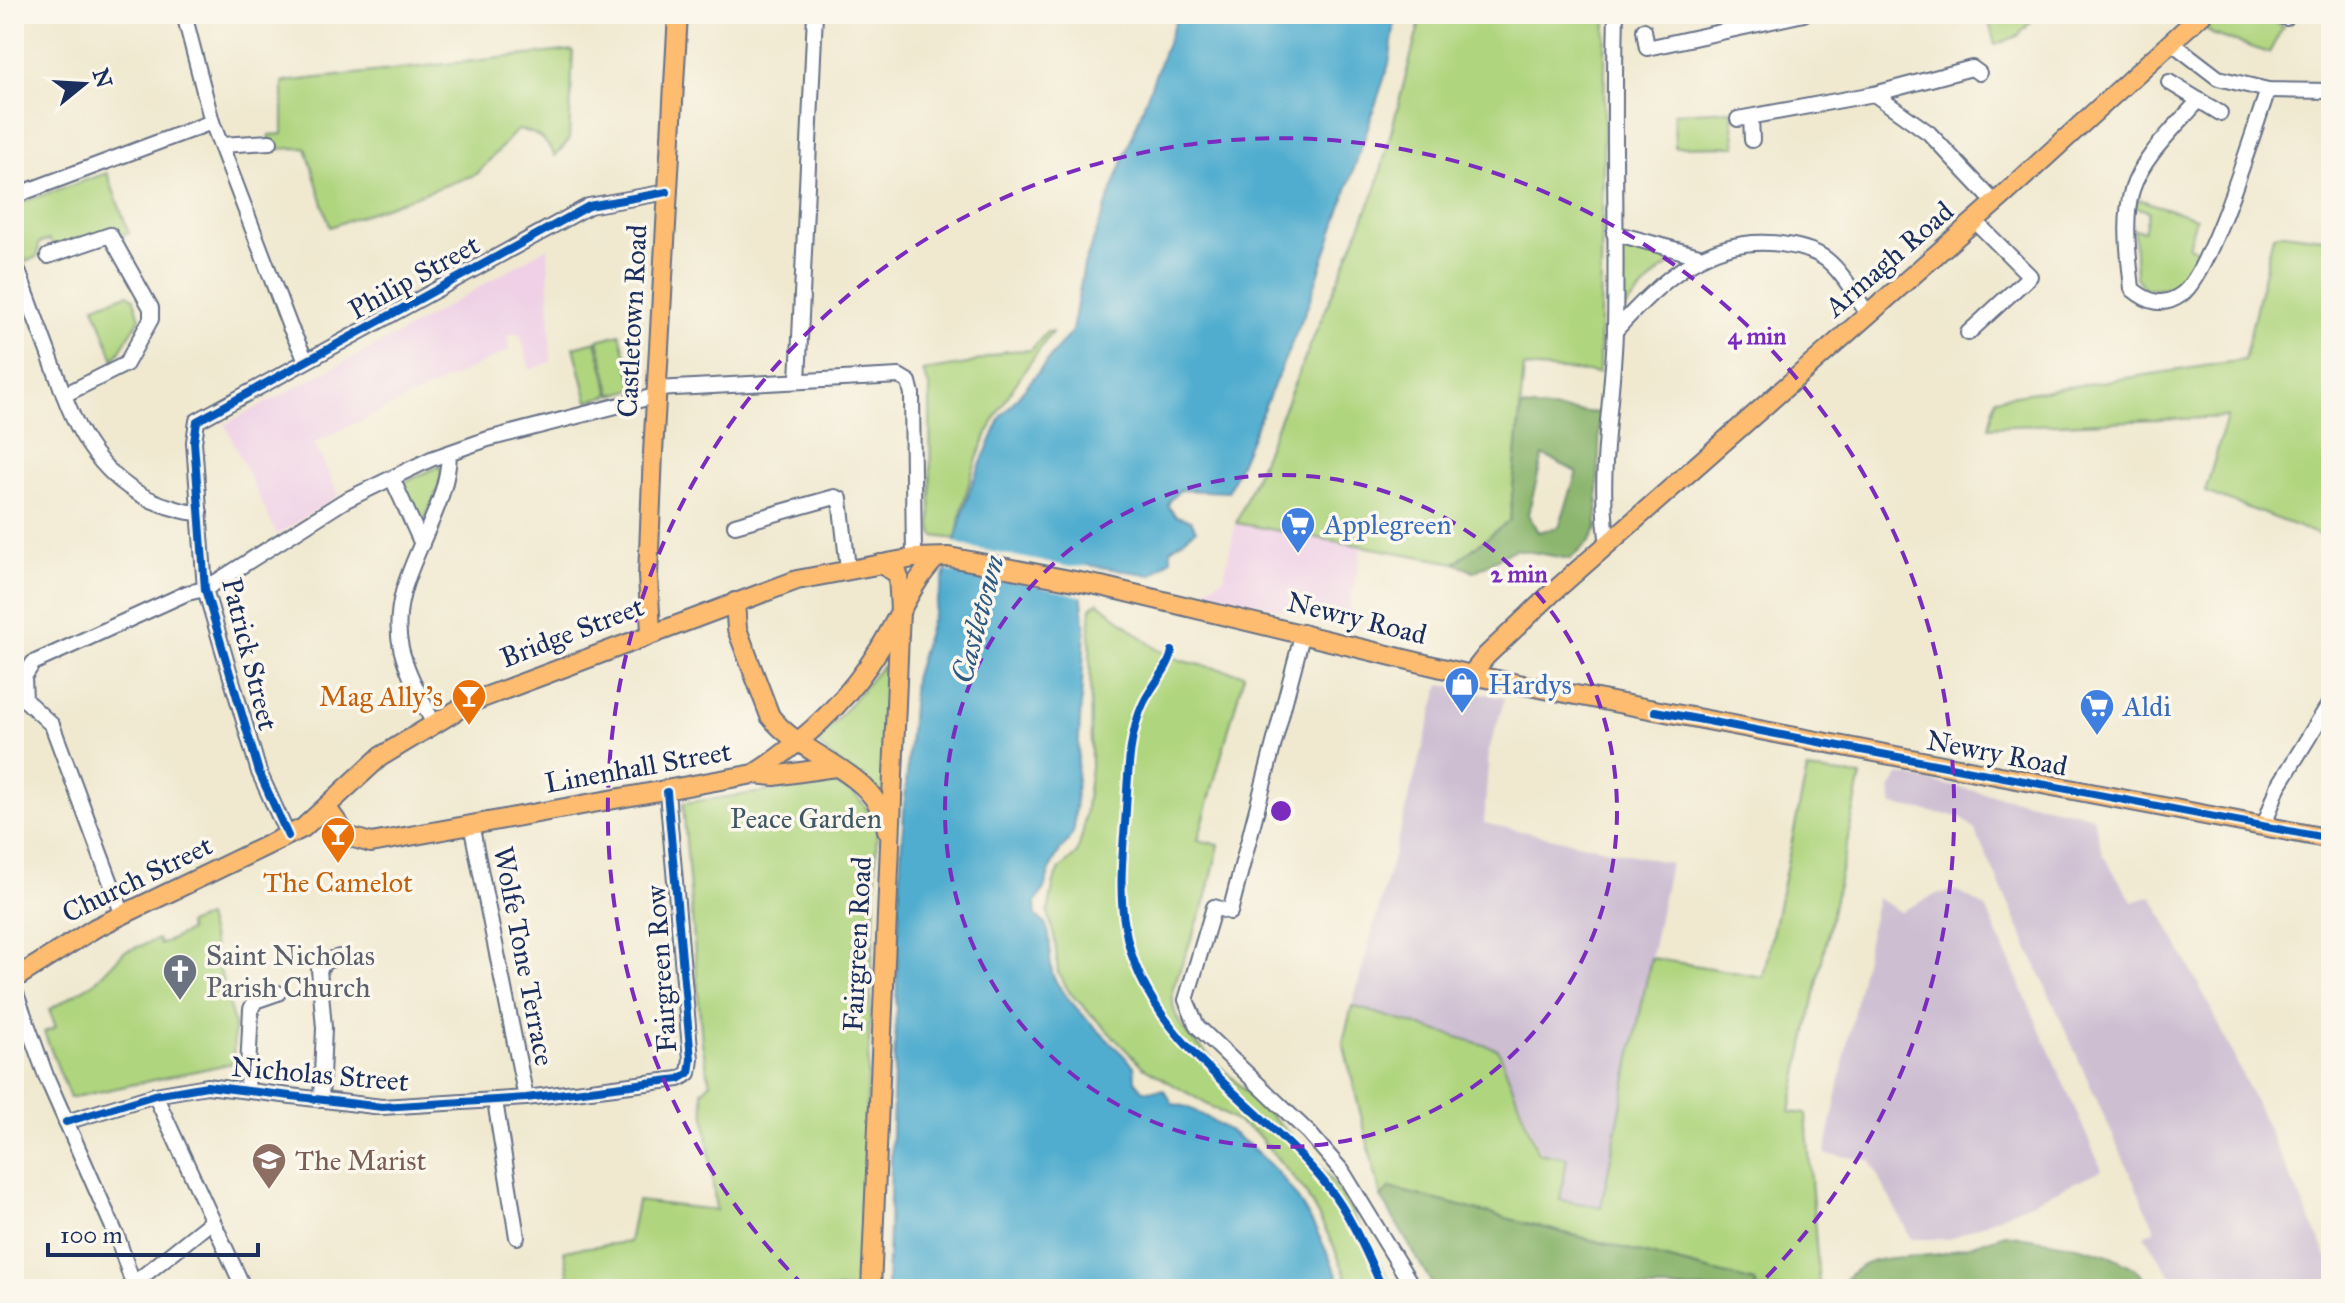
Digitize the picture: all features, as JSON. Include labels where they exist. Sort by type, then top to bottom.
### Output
[{"type":"main road","name":"Castletown Road","points":[[651,632],[648,576],[678,14]]},
{"type":"main road","name":"Armagh Road","points":[[1471,675],[1505,637],[1975,221],[2202,14]]},
{"type":"main road","name":"Newry Road","points":[[914,558],[943,558],[1101,586],[1303,632],[1471,675],[2331,839]]},
{"type":"main road","name":"Bridge Street","points":[[288,836],[327,808],[380,757],[433,723],[491,693],[797,580],[914,558]]},
{"type":"main road","points":[[900,611],[917,581],[943,558]]},
{"type":"main road","name":"Fairgreen Road","points":[[871,1289],[900,611],[898,574],[881,564]]},
{"type":"main road","points":[[735,602],[737,629],[763,704],[778,726],[835,767],[855,777],[871,793],[885,820],[890,848]]},
{"type":"main road","name":"Linenhall Street","points":[[327,808],[347,836],[371,843],[754,774],[832,712],[858,679],[900,611]]},
{"type":"main road","points":[[754,774],[774,776],[835,767]]},
{"type":"main road","name":"Church Street","points":[[14,979],[74,940],[288,836]]},
{"type":"street","points":[[184,14],[212,122],[290,327],[306,360]]},
{"type":"street","points":[[798,381],[815,14]]},
{"type":"street","points":[[1608,544],[1605,478],[1615,331],[1616,14]]},
{"type":"street","points":[[1644,30],[1647,48],[1804,14]]},
{"type":"street","points":[[2277,14],[2286,18],[2288,14]]},
{"type":"street","points":[[2171,42],[2218,78],[2268,90],[2331,91]]},
{"type":"street","points":[[1752,140],[1744,118],[1874,94],[1972,68],[1979,73]]},
{"type":"street","points":[[2169,82],[2220,113]]},
{"type":"street","points":[[2199,100],[2151,157],[2131,193],[2128,245],[2132,289],[2147,302],[2165,303],[2179,296],[2203,267],[2268,90]]},
{"type":"street","points":[[1874,94],[1929,133],[1995,203]]},
{"type":"street","points":[[14,196],[212,122]]},
{"type":"street","points":[[221,145],[270,142]]},
{"type":"street","name":"Philip Street","points":[[195,429],[204,416],[589,206],[667,192]]},
{"type":"street","points":[[1968,333],[2030,276],[1975,221]]},
{"type":"street","points":[[1614,233],[1699,256]]},
{"type":"street","points":[[48,256],[110,235],[151,308],[149,326],[126,364],[64,395]]},
{"type":"street","points":[[1615,331],[1656,286],[1699,256],[1729,247],[1772,242],[1813,252],[1837,271],[1868,314]]},
{"type":"street","points":[[14,260],[64,395],[87,445],[119,481],[163,505],[191,513],[200,512]]},
{"type":"street","points":[[123,915],[52,725],[18,700],[24,677],[43,657],[187,593],[205,589],[344,501],[392,478],[488,439],[656,393],[899,376],[909,382],[912,394],[914,558]]},
{"type":"street","name":"Patrick Street","points":[[195,429],[205,589],[259,772],[288,836]]},
{"type":"street","points":[[433,723],[401,647],[400,601],[438,511],[449,453]]},
{"type":"street","points":[[392,478],[422,544]]},
{"type":"street","points":[[735,525],[835,497],[840,499],[848,568]]},
{"type":"street","points":[[1303,632],[1230,912],[1214,907],[1186,1000],[1197,1026],[1309,1133],[1342,1171],[1414,1289]]},
{"type":"street","points":[[2264,826],[2278,787],[2331,701]]},
{"type":"street","name":"Fairgreen Row","points":[[526,1098],[679,1079],[689,1073],[691,1059],[667,792]]},
{"type":"street","name":"Wolfe Tone Terrace","points":[[471,824],[526,1098]]},
{"type":"street","points":[[321,1100],[324,1028],[319,969],[326,961],[340,957]]},
{"type":"street","points":[[14,988],[66,1122],[118,1239],[130,1286],[212,1221]]},
{"type":"street","points":[[247,1089],[251,1009],[255,1001],[278,993]]},
{"type":"street","name":"Nicholas Street","points":[[66,1122],[155,1095],[207,1086],[382,1107],[526,1098]]},
{"type":"street","points":[[155,1095],[244,1289]]},
{"type":"street","points":[[495,1101],[517,1237]]},
{"type":"shaded area","points":[[548,247],[551,362],[530,370],[520,334],[507,335],[510,350],[314,443],[339,495],[277,535],[225,424],[401,333]]},
{"type":"shaded area","points":[[1236,523],[1362,546],[1345,626],[1204,590],[1224,577]]},
{"type":"shaded area","points":[[1440,684],[1505,698],[1489,750],[1484,823],[1670,863],[1601,1207],[1560,1201],[1498,1049],[1352,1006]]},
{"type":"shaded area","points":[[1900,775],[2093,816],[2103,855],[2133,902],[2152,896],[2212,1010],[2331,1264],[2331,1289],[2180,1289],[2144,1235],[2155,1229],[1975,830],[1961,817],[1893,805],[1890,789]]},
{"type":"shaded area","points":[[1957,891],[1986,908],[2102,1170],[1950,1239],[1911,1239],[1870,1160],[1825,1154],[1877,897],[1900,912],[1939,893]]},
{"type":"green space","points":[[1422,14],[1606,14],[1599,373],[1524,367],[1510,520],[1455,563],[1236,523],[1377,186]]},
{"type":"green space","points":[[1987,14],[2038,14],[2018,36],[1995,45]]},
{"type":"green space","points":[[2221,14],[2265,14],[2264,17],[2283,27],[2269,53],[2212,34],[2205,28]]},
{"type":"green space","points":[[573,50],[569,140],[555,156],[540,137],[517,130],[477,174],[330,227],[306,148],[272,149],[269,135],[283,134],[283,82]]},
{"type":"green space","points":[[1731,110],[1736,146],[1675,147],[1674,113]]},
{"type":"green space","points":[[107,173],[129,233],[122,235],[114,227],[56,249],[49,240],[39,243],[38,256],[26,262],[15,225],[19,203]]},
{"type":"green space","points":[[2138,199],[2196,218],[2188,246],[2202,251],[2196,267],[2176,288],[2144,288],[2136,277],[2134,229],[2144,231],[2149,211],[2134,207]]},
{"type":"green space","points":[[2283,233],[2331,239],[2331,539],[2205,492],[2227,417],[1989,427],[1996,398],[2244,360],[2273,235]]},
{"type":"green space","points":[[1627,243],[1677,255],[1679,260],[1660,271],[1622,311],[1621,247]]},
{"type":"green space","points":[[128,294],[134,299],[140,318],[114,360],[94,306]]},
{"type":"green space","points":[[1047,332],[1052,332],[1002,406],[979,452],[956,539],[934,536],[931,526],[930,389],[923,371],[968,364],[1006,351],[1031,350]]},
{"type":"green space","points":[[620,334],[635,389],[612,395],[598,340]]},
{"type":"green space","points":[[596,341],[610,395],[588,401],[574,347]]},
{"type":"green space","points":[[1521,407],[1600,413],[1597,528],[1590,541],[1570,559],[1515,549],[1474,572],[1455,563],[1510,520]],"holes":[[[1543,455],[1577,472],[1559,527],[1538,532],[1528,514]]]},
{"type":"green space","points":[[440,466],[442,480],[421,528],[400,484]]},
{"type":"green space","points":[[1098,602],[1156,649],[1182,661],[1244,674],[1198,840],[1219,845],[1206,900],[1173,988],[1174,1010],[1192,1039],[1317,1161],[1345,1200],[1394,1289],[1351,1289],[1332,1242],[1304,1190],[1256,1133],[1143,1067],[1070,993],[1058,973],[1055,940],[1048,913],[1054,882],[1060,869],[1077,853],[1083,832],[1091,767],[1090,621],[1091,608]]},
{"type":"green space","points":[[882,666],[885,671],[887,807],[817,743]]},
{"type":"green space","points":[[1807,770],[1861,776],[1790,1112],[1806,1114],[1819,1283],[1802,1289],[1757,1289],[1755,1282],[1390,1188],[1381,1197],[1343,1042],[1352,1006],[1498,1049],[1538,1153],[1567,1158],[1560,1200],[1601,1207],[1651,958],[1763,977]]},
{"type":"green space","name":"Peace Garden","points":[[828,783],[846,789],[860,799],[877,830],[860,1289],[571,1289],[564,1250],[629,1242],[637,1201],[716,1210],[702,1091],[710,1083],[702,1043],[683,803]]},
{"type":"green space","points":[[206,917],[234,1024],[233,1063],[70,1098],[44,1032],[56,1027],[49,1010],[95,982],[124,952],[158,939],[160,945],[189,931],[187,924]]},
{"type":"green space","points":[[1390,1188],[1755,1282],[1757,1289],[1435,1289],[1381,1197]]},
{"type":"green space","points":[[2006,1234],[2087,1248],[2107,1255],[2126,1263],[2154,1289],[1840,1289],[1858,1268],[1870,1262],[1939,1254]]},
{"type":"water","name":"Castletown","points":[[1178,14],[1396,14],[1389,64],[1309,303],[1228,492],[1180,490],[1170,500],[1168,506],[1176,516],[1191,520],[1196,530],[1171,549],[1171,559],[1152,575],[1087,565],[1080,580],[1085,630],[1074,830],[1056,857],[1035,903],[1036,916],[1047,928],[1051,970],[1060,988],[1134,1066],[1135,1080],[1144,1091],[1164,1090],[1173,1104],[1189,1108],[1213,1121],[1259,1154],[1277,1172],[1307,1214],[1343,1289],[887,1289],[901,853],[914,679],[971,486],[1001,417],[1072,331],[1084,265]]},
{"type":"pier","points":[[951,541],[973,548],[1070,567],[1090,566],[1104,571],[1089,569],[1084,581],[1085,597],[971,571],[962,574],[947,571]]},
{"type":"cycle path","points":[[288,836],[259,772],[205,589],[194,442],[197,421],[589,206],[667,192]]},
{"type":"cycle path","points":[[1172,651],[1138,717],[1129,762],[1122,889],[1125,927],[1136,967],[1155,1004],[1180,1037],[1208,1068],[1301,1156],[1328,1187],[1352,1223],[1383,1289]]},
{"type":"cycle path","points":[[1655,711],[2331,839]]},
{"type":"cycle path","points":[[66,1122],[155,1095],[207,1086],[382,1107],[526,1098],[679,1079],[689,1073],[691,1059],[667,792]]},
{"type":"place","name":"Applegreen","points":[[1298,555]]},
{"type":"place","name":"Hardys","points":[[1462,715]]},
{"type":"place","name":"Mag Ally’s","points":[[469,727]]},
{"type":"place","name":"Aldi","points":[[2097,737]]},
{"type":"place","name":"The Camelot","points":[[338,865]]},
{"type":"place","name":"Saint Nicholas Parish Church","points":[[180,1002]]},
{"type":"place","name":"The Marist","points":[[269,1191]]}]
